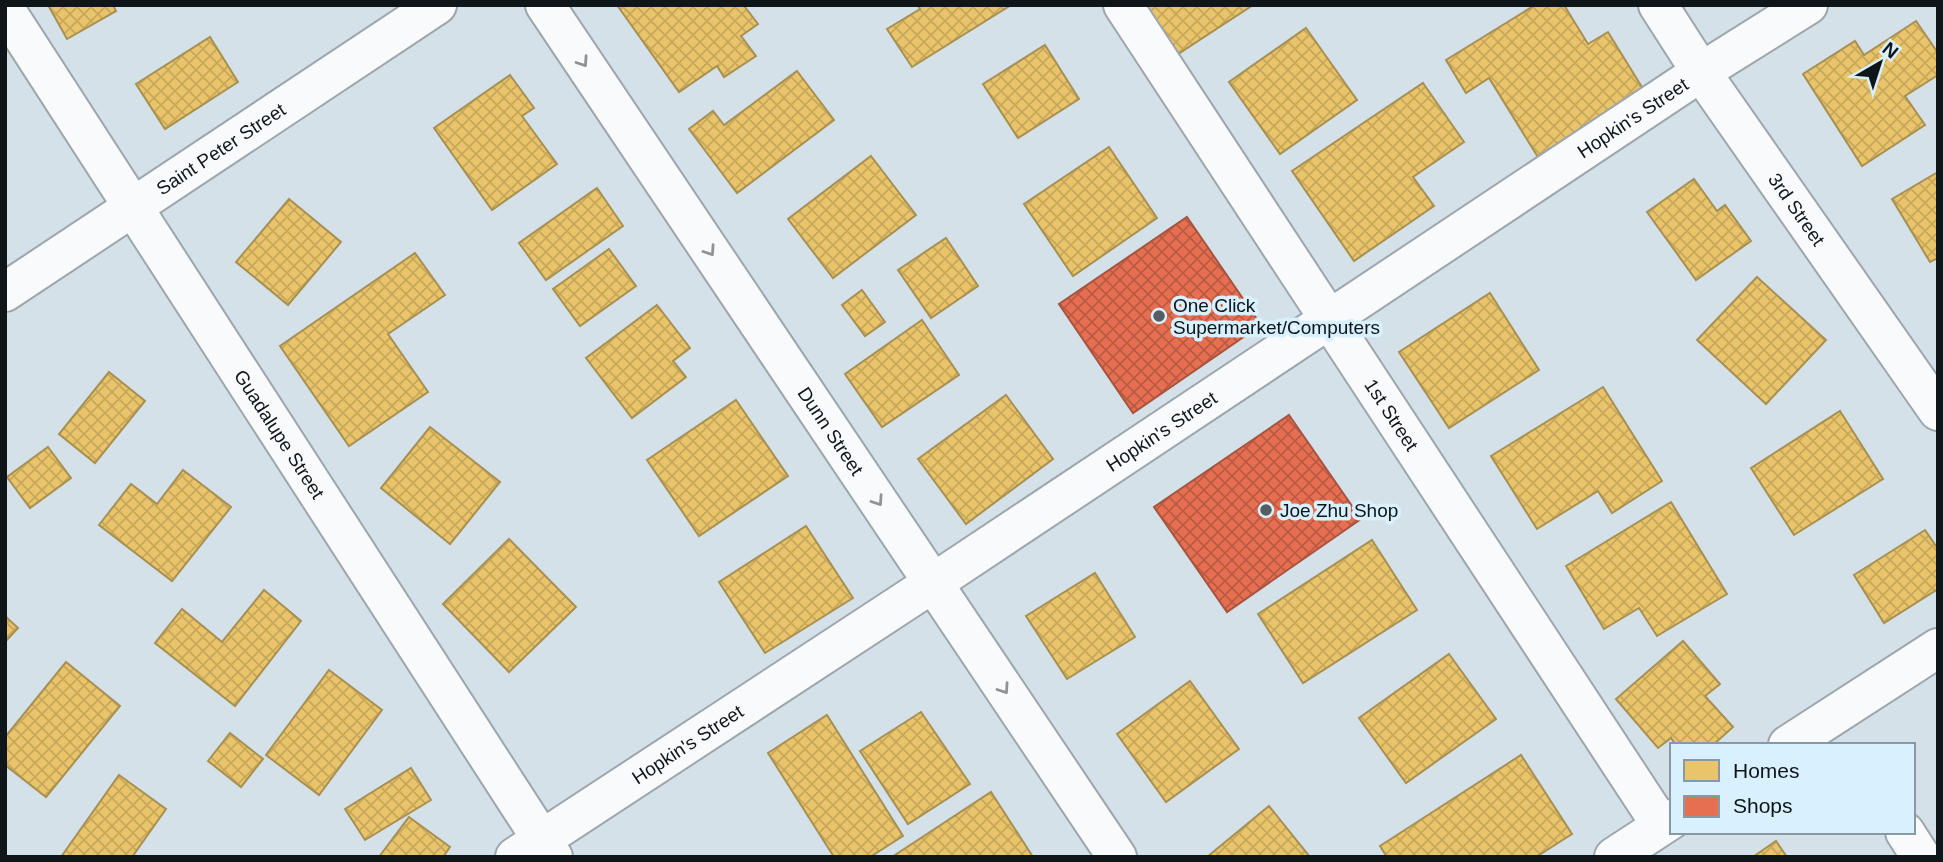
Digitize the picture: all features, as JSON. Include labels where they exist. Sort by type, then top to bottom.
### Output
[{"type":"street","name":"Saint Peter Street","points":[[5,292],[437,5]]},
{"type":"street","name":"Dunn Street","points":[[545,5],[1117,857]]},
{"type":"street","name":"1st Street","points":[[1123,5],[1328,318],[1667,822]]},
{"type":"street","name":"3rd Street","points":[[1658,5],[1701,72],[1938,411]]},
{"type":"street","name":"Hopkin's Street","points":[[537,851],[1328,318],[1701,72],[1808,5]]},
{"type":"street","name":"Guadalupe Street","points":[[5,9],[133,207],[537,851]]},
{"type":"street","points":[[1796,743],[1837,732],[1938,648]]},
{"type":"street","points":[[1614,857],[1667,822]]},
{"type":"street","points":[[1906,834],[1922,857]]},
{"type":"building: Homes","points":[[48,5],[113,5],[116,11],[67,39]]},
{"type":"building: Homes","points":[[617,5],[748,5],[745,7],[758,24],[741,36],[756,56],[724,77],[717,66],[679,92]]},
{"type":"building: Homes","points":[[918,5],[1011,5],[912,67],[887,29],[920,9]]},
{"type":"building: Homes","points":[[1146,5],[1253,5],[1178,54]]},
{"type":"building: Homes","points":[[1535,5],[1564,5],[1588,44],[1608,32],[1648,97],[1541,162],[1489,78],[1466,93],[1446,60]]},
{"type":"building: Homes","points":[[1916,21],[1938,53],[1938,75],[1905,96],[1925,125],[1862,166],[1803,74],[1855,41],[1864,55]]},
{"type":"building: Homes","points":[[1306,28],[1357,100],[1280,154],[1229,82]]},
{"type":"building: Homes","points":[[210,37],[238,82],[165,129],[136,84]]},
{"type":"building: Homes","points":[[1045,45],[1079,99],[1018,138],[983,84]]},
{"type":"building: Homes","points":[[797,71],[834,120],[737,193],[689,129],[713,111],[724,125]]},
{"type":"building: Homes","points":[[510,75],[534,108],[522,116],[557,164],[492,210],[434,128]]},
{"type":"building: Homes","points":[[1423,83],[1464,142],[1413,177],[1434,206],[1354,261],[1292,171]]},
{"type":"building: Homes","points":[[1109,147],[1157,218],[1073,276],[1024,204]]},
{"type":"building: Homes","points":[[871,156],[916,215],[833,278],[788,219]]},
{"type":"building: Homes","points":[[1938,172],[1938,258],[1930,262],[1892,199]]},
{"type":"building: Homes","points":[[1694,179],[1717,211],[1725,205],[1751,241],[1696,280],[1647,212]]},
{"type":"building: Homes","points":[[597,188],[623,226],[546,280],[519,243]]},
{"type":"building: Homes","points":[[289,199],[341,242],[288,305],[236,262]]},
{"type":"building: Homes","points":[[946,238],[978,286],[931,318],[898,270]]},
{"type":"building: Homes","points":[[609,249],[636,286],[580,326],[553,289]]},
{"type":"building: Homes","points":[[415,253],[445,295],[388,334],[428,392],[349,446],[280,346]]},
{"type":"building: Homes","points":[[1757,277],[1826,340],[1766,404],[1697,340]]},
{"type":"building: Homes","points":[[862,290],[885,322],[865,336],[842,305]]},
{"type":"building: Homes","points":[[1490,293],[1539,370],[1449,428],[1399,352]]},
{"type":"building: Homes","points":[[657,305],[690,348],[673,361],[686,377],[632,418],[586,358]]},
{"type":"building: Homes","points":[[922,320],[959,375],[882,427],[845,374]]},
{"type":"building: Homes","points":[[109,372],[145,401],[95,463],[59,434]]},
{"type":"building: Homes","points":[[1603,387],[1662,481],[1612,513],[1598,491],[1537,529],[1491,456]]},
{"type":"building: Homes","points":[[1006,395],[1053,459],[966,524],[918,459]]},
{"type":"building: Homes","points":[[736,400],[788,476],[699,536],[647,460]]},
{"type":"building: Homes","points":[[1840,411],[1883,479],[1794,535],[1751,468]]},
{"type":"building: Homes","points":[[430,427],[500,482],[450,544],[381,488]]},
{"type":"building: Homes","points":[[48,447],[71,478],[30,508],[7,477]]},
{"type":"building: Homes","points":[[183,470],[231,507],[172,581],[99,525],[131,484],[157,504]]},
{"type":"building: Homes","points":[[1671,502],[1727,594],[1657,636],[1639,608],[1604,629],[1566,566]]},
{"type":"building: Homes","points":[[806,526],[853,598],[765,653],[719,582]]},
{"type":"building: Homes","points":[[1925,530],[1938,549],[1938,589],[1884,623],[1854,575]]},
{"type":"building: Homes","points":[[509,539],[576,607],[509,672],[443,604]]},
{"type":"building: Homes","points":[[1372,540],[1417,610],[1303,683],[1258,614]]},
{"type":"building: Homes","points":[[1095,573],[1135,637],[1067,679],[1026,616]]},
{"type":"building: Homes","points":[[264,590],[301,621],[235,706],[155,643],[182,609],[222,642]]},
{"type":"building: Homes","points":[[5,616],[18,628],[5,642]]},
{"type":"building: Homes","points":[[1683,641],[1720,684],[1705,696],[1733,727],[1715,743],[1675,743],[1671,738],[1658,748],[1616,699]]},
{"type":"building: Homes","points":[[1449,654],[1496,719],[1406,783],[1359,718]]},
{"type":"building: Homes","points":[[66,662],[120,706],[46,797],[5,765],[5,737]]},
{"type":"building: Homes","points":[[329,670],[382,710],[319,795],[266,755]]},
{"type":"building: Homes","points":[[1190,681],[1239,749],[1166,802],[1117,734]]},
{"type":"building: Homes","points":[[921,712],[970,784],[908,824],[860,751]]},
{"type":"building: Homes","points":[[827,715],[903,836],[870,857],[834,857],[768,753]]},
{"type":"building: Homes","points":[[230,733],[263,759],[241,787],[208,761]]},
{"type":"building: Homes","points":[[1521,755],[1572,834],[1536,857],[1387,857],[1380,846]]},
{"type":"building: Homes","points":[[411,768],[431,800],[365,840],[345,809]]},
{"type":"building: Homes","points":[[119,775],[166,809],[132,857],[61,857]]},
{"type":"building: Homes","points":[[991,792],[1033,857],[892,857]]},
{"type":"building: Homes","points":[[1269,806],[1310,857],[1207,857]]},
{"type":"building: Homes","points":[[409,817],[450,847],[443,857],[379,857]]},
{"type":"building: Homes","points":[[1776,841],[1787,857],[1753,857]]},
{"type":"building: Shops","points":[[1187,217],[1261,325],[1133,413],[1059,304]]},
{"type":"building: Shops","points":[[1289,415],[1361,519],[1227,612],[1154,507]]},
{"type":"place","name":"One Click Supermarket/Computers","points":[[1159,316]]},
{"type":"place","name":"Joe Zhu Shop","points":[[1266,510]]}]
